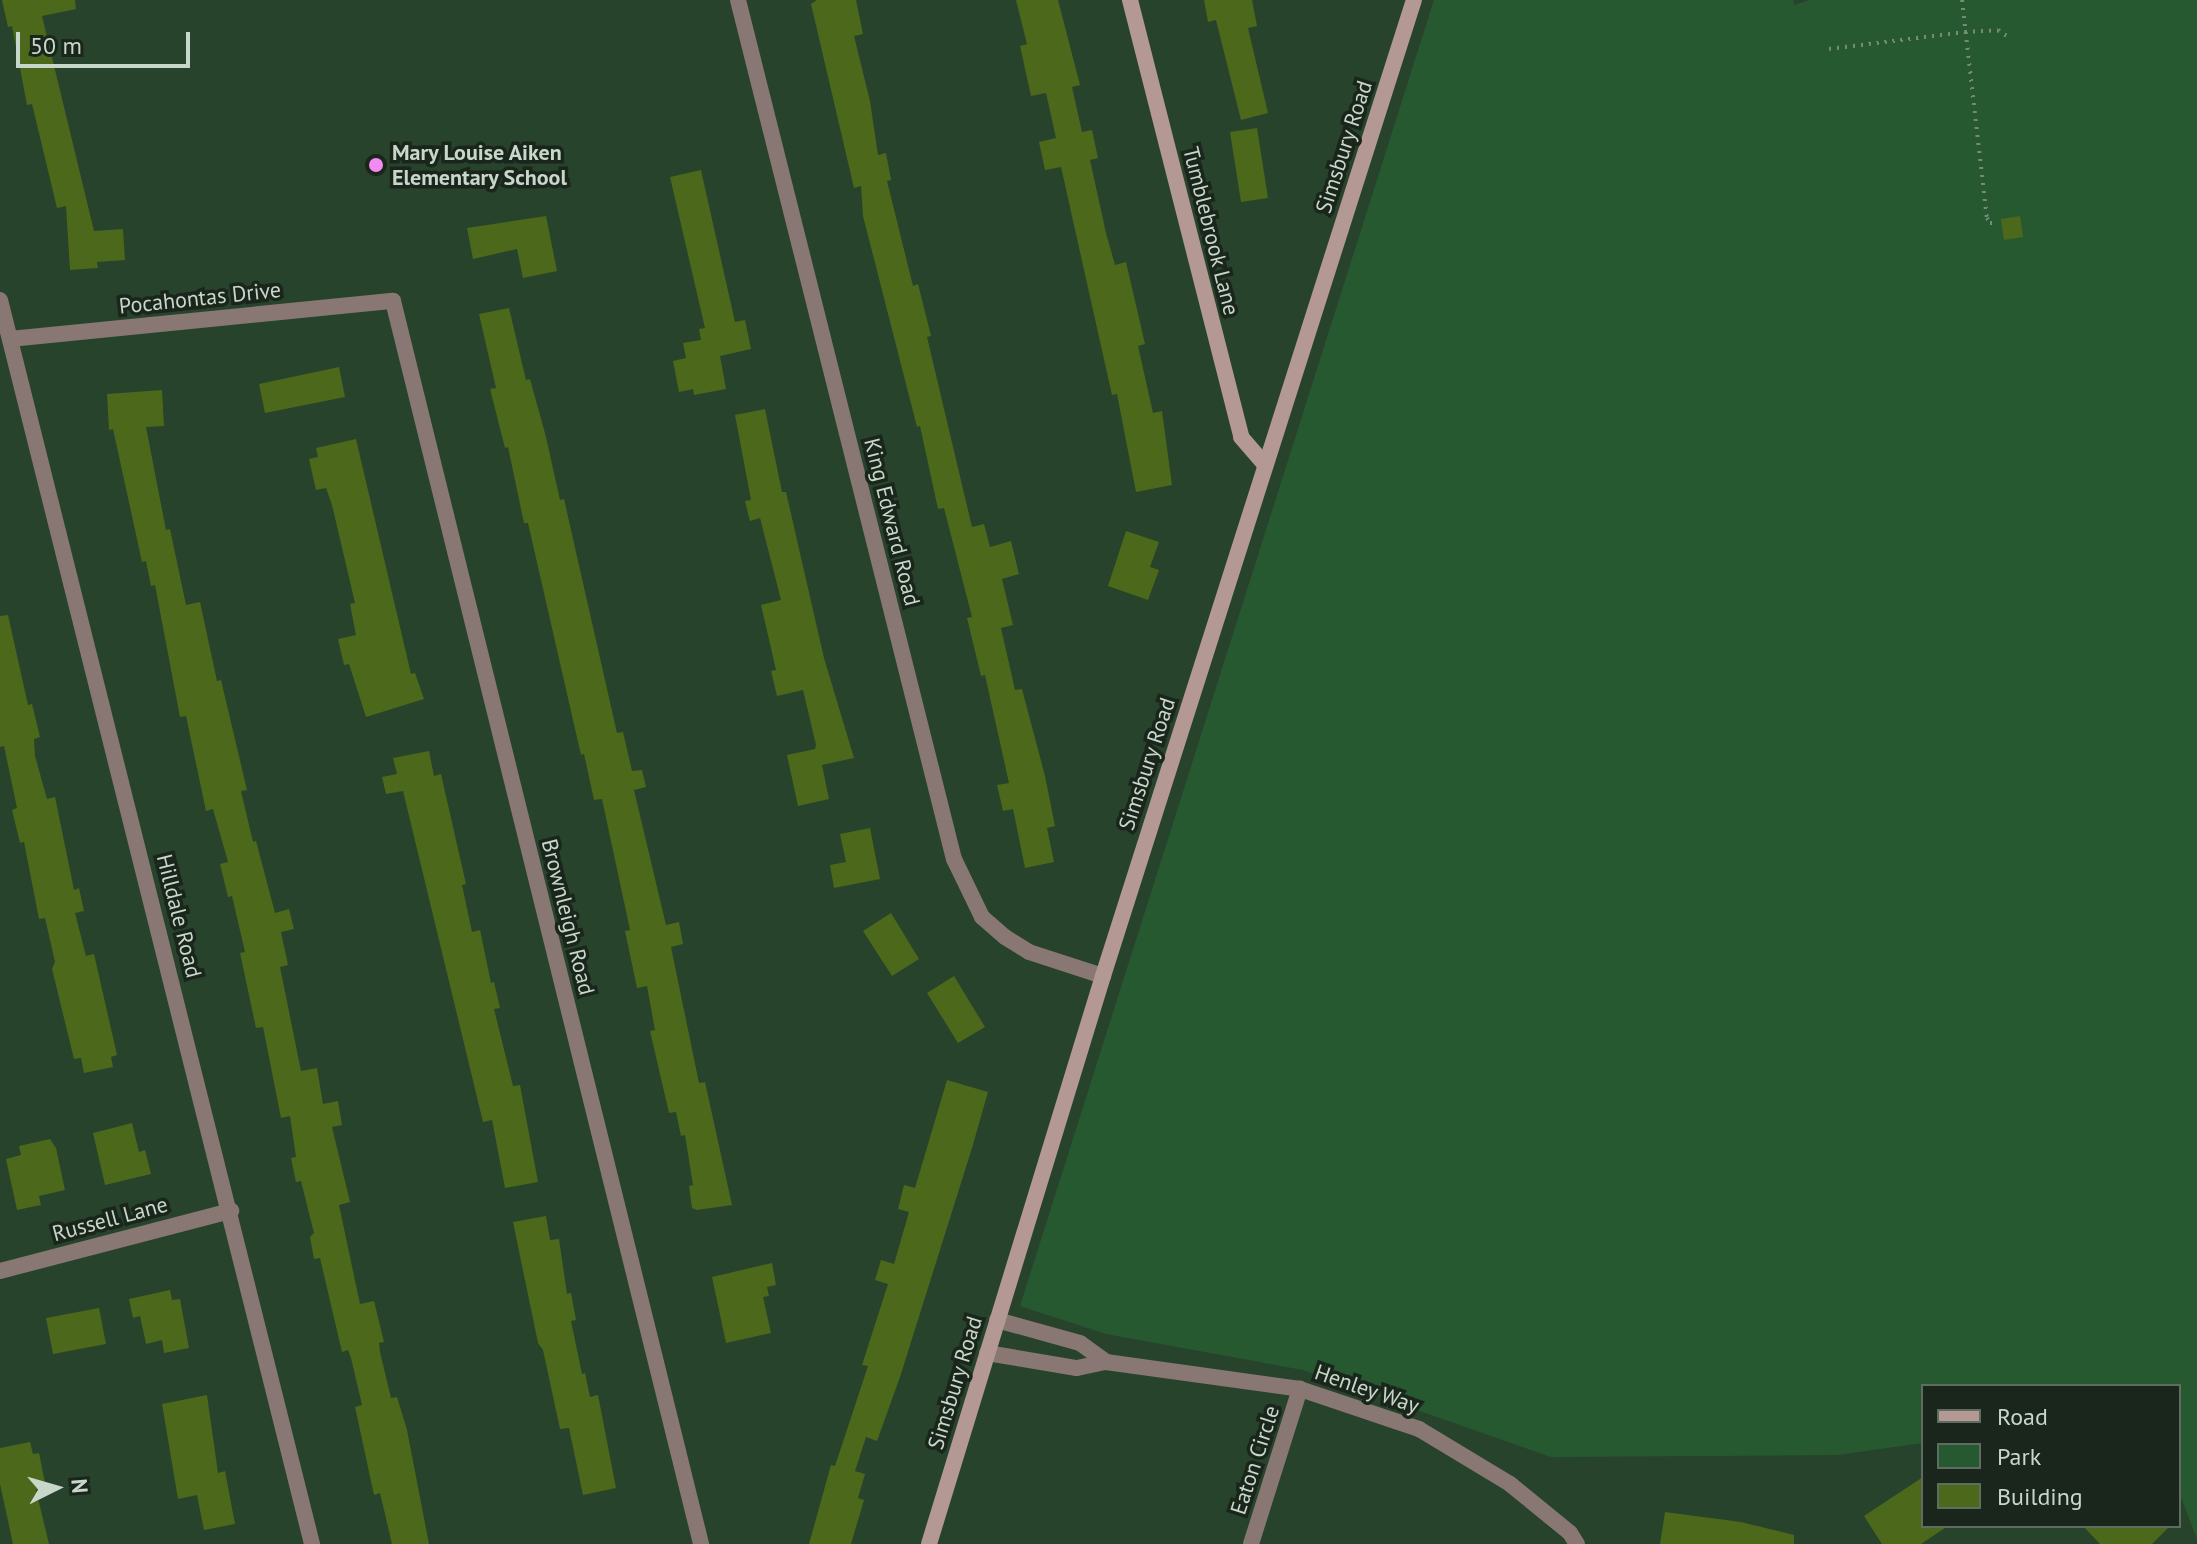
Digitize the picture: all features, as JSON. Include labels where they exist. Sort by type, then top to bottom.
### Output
[{"type":"main road","name":"Tumblebrook Lane","points":[[1130,0],[1241,437],[1265,465]]},
{"type":"main road","name":"Simsbury Road","points":[[929,1544],[1103,976],[1414,0]]},
{"type":"street","name":"King Edward Road","points":[[738,0],[954,859],[982,917],[1005,937],[1029,952],[1103,976]]},
{"type":"street","name":"Hilldale Road","points":[[0,300],[231,1211],[312,1544]]},
{"type":"street","name":"Pocahontas Drive","points":[[10,339],[393,301]]},
{"type":"street","name":"Brownleigh Road","points":[[393,301],[701,1544]]},
{"type":"street","name":"Russell Lane","points":[[0,1271],[231,1211]]},
{"type":"street","name":"Henley Way","points":[[997,1320],[1080,1343],[1106,1362]]},
{"type":"street","name":"Henley Way","points":[[987,1353],[1077,1368],[1106,1362],[1300,1389],[1419,1429],[1510,1484],[1570,1533],[1577,1544]]},
{"type":"street","name":"Eaton Circle","points":[[1251,1544],[1300,1389]]},
{"type":"path","points":[[1962,0],[1987,218],[1990,223],[1997,223]]},
{"type":"path","points":[[1829,49],[1965,32],[1998,30],[2010,38]]},
{"type":"green space","points":[[1434,0],[1793,0],[1794,5],[1809,0],[2197,0],[2197,1539],[2181,1497],[2181,1384],[1921,1384],[1921,1443],[1837,1455],[1551,1457],[1303,1370],[1106,1334],[1020,1306]]},
{"type":"building","points":[[2,0],[75,0],[76,9],[42,16],[94,231],[123,229],[125,260],[97,262],[98,268],[70,270],[66,206],[57,208],[32,104],[27,105],[12,26],[8,27]]},
{"type":"building","points":[[817,0],[856,0],[863,34],[854,36],[870,101],[878,155],[886,153],[891,180],[887,181],[913,286],[918,284],[931,336],[927,337],[972,527],[984,524],[990,547],[1011,541],[1019,574],[1002,579],[1013,625],[1001,628],[1015,690],[1022,689],[1045,776],[1055,826],[1047,828],[1054,862],[1025,868],[1013,809],[1003,811],[997,785],[1009,783],[985,675],[981,676],[967,618],[972,617],[944,508],[938,509],[920,426],[917,427],[863,216],[861,186],[854,188],[811,4]]},
{"type":"building","points":[[1016,0],[1058,0],[1080,85],[1072,87],[1082,132],[1092,130],[1098,158],[1090,160],[1106,233],[1115,265],[1126,262],[1145,344],[1138,346],[1153,413],[1162,411],[1172,485],[1136,492],[1117,394],[1112,395],[1061,167],[1045,170],[1039,142],[1056,138],[1046,93],[1031,96],[1020,46],[1027,44]]},
{"type":"building","points":[[1204,0],[1252,0],[1257,26],[1248,28],[1268,113],[1241,120],[1216,20],[1208,22]]},
{"type":"building","points":[[1257,128],[1268,198],[1241,202],[1230,132]]},
{"type":"building","points":[[701,170],[735,322],[745,320],[751,349],[720,356],[726,389],[694,395],[693,389],[679,392],[673,361],[686,358],[683,343],[701,340],[699,329],[705,328],[670,177]]},
{"type":"building","points":[[546,216],[557,271],[523,278],[517,249],[473,259],[467,228]]},
{"type":"building","points":[[2020,216],[2023,237],[2004,240],[2001,219]]},
{"type":"building","points":[[509,308],[526,380],[530,379],[546,437],[560,500],[564,499],[617,733],[623,732],[632,771],[642,770],[646,787],[634,790],[666,925],[679,922],[683,944],[671,947],[699,1083],[705,1082],[732,1205],[692,1208],[689,1186],[693,1185],[685,1135],[681,1136],[676,1112],[669,1113],[650,1031],[655,1030],[647,986],[637,988],[625,931],[630,930],[602,799],[594,800],[584,754],[581,755],[528,523],[524,523],[508,447],[505,448],[490,389],[496,388],[479,314]]},
{"type":"building","points":[[339,367],[345,397],[265,413],[259,384]]},
{"type":"building","points":[[162,390],[164,426],[146,427],[166,530],[170,529],[186,605],[200,602],[217,681],[221,680],[247,790],[241,791],[253,842],[256,841],[275,913],[289,909],[294,929],[281,932],[288,965],[280,967],[301,1071],[317,1068],[323,1104],[338,1101],[342,1125],[332,1127],[350,1202],[339,1205],[360,1304],[374,1301],[384,1342],[379,1343],[380,1352],[391,1398],[397,1397],[407,1430],[429,1544],[392,1544],[380,1493],[374,1495],[355,1407],[362,1405],[351,1358],[348,1350],[342,1352],[320,1258],[314,1259],[310,1237],[314,1233],[301,1181],[296,1182],[291,1158],[296,1157],[290,1116],[281,1118],[263,1027],[256,1028],[240,953],[245,952],[232,896],[228,897],[220,864],[228,862],[213,809],[206,811],[186,716],[180,717],[155,585],[151,586],[146,561],[142,562],[113,429],[109,430],[107,394]]},
{"type":"building","points":[[765,409],[782,492],[786,492],[824,658],[854,758],[822,765],[829,799],[798,806],[787,755],[815,749],[816,745],[803,690],[777,696],[771,671],[776,670],[761,605],[781,600],[760,518],[750,521],[745,501],[751,500],[735,415]]},
{"type":"building","points":[[356,439],[411,674],[415,673],[424,699],[366,717],[349,664],[344,665],[338,639],[356,635],[350,604],[355,603],[332,505],[326,488],[316,490],[309,459],[318,457],[316,448]]},
{"type":"building","points":[[1126,531],[1159,542],[1150,567],[1159,570],[1148,600],[1108,586]]},
{"type":"building","points":[[8,615],[28,705],[32,704],[40,737],[34,739],[35,756],[47,799],[55,797],[74,890],[79,888],[84,911],[75,913],[86,956],[94,954],[117,1055],[111,1057],[113,1067],[84,1073],[81,1058],[74,1059],[52,969],[55,962],[45,918],[39,919],[24,842],[20,843],[12,810],[17,808],[4,746],[0,747],[0,616]]},
{"type":"building","points":[[429,751],[434,776],[441,774],[466,884],[462,885],[472,932],[480,930],[491,983],[494,982],[500,1008],[494,1009],[513,1086],[520,1085],[538,1182],[505,1188],[492,1120],[483,1122],[403,791],[386,794],[382,777],[397,774],[393,758]]},
{"type":"building","points":[[870,828],[880,879],[834,888],[830,865],[846,862],[840,834]]},
{"type":"building","points":[[891,913],[919,959],[892,976],[863,931]]},
{"type":"building","points":[[954,976],[985,1027],[958,1043],[927,993]]},
{"type":"building","points":[[947,1080],[988,1092],[972,1148],[877,1441],[866,1437],[855,1471],[865,1474],[858,1498],[864,1500],[851,1544],[809,1544],[831,1465],[835,1466],[868,1366],[862,1365],[888,1284],[875,1280],[881,1260],[894,1264],[909,1212],[898,1209],[904,1185],[915,1188]]},
{"type":"building","points":[[132,1123],[139,1152],[145,1150],[151,1174],[105,1185],[93,1133]]},
{"type":"building","points":[[50,1139],[56,1148],[65,1190],[39,1196],[41,1205],[17,1210],[6,1159],[21,1155],[19,1146]]},
{"type":"building","points":[[546,1216],[550,1240],[559,1239],[567,1294],[571,1293],[576,1320],[571,1321],[582,1374],[585,1373],[590,1397],[598,1395],[616,1488],[583,1495],[569,1428],[560,1429],[543,1350],[538,1343],[513,1222]]},
{"type":"building","points":[[772,1263],[776,1285],[767,1287],[769,1296],[763,1297],[771,1333],[726,1343],[712,1277]]},
{"type":"building","points":[[170,1290],[172,1300],[180,1299],[189,1348],[164,1353],[162,1340],[146,1344],[140,1316],[133,1318],[129,1299]]},
{"type":"building","points":[[99,1308],[106,1344],[53,1354],[46,1318]]},
{"type":"building","points":[[207,1395],[218,1473],[225,1471],[235,1524],[204,1530],[197,1495],[178,1499],[162,1404]]},
{"type":"building","points":[[30,1442],[33,1454],[39,1453],[46,1488],[36,1490],[49,1544],[13,1544],[0,1484],[0,1448]]},
{"type":"building","points":[[1921,1478],[1921,1528],[1945,1528],[1921,1544],[1882,1544],[1864,1516]]},
{"type":"building","points":[[1665,1512],[1741,1522],[1794,1535],[1794,1544],[1660,1544]]},
{"type":"building","points":[[2085,1528],[2168,1528],[2152,1544],[2100,1544]]},
{"type":"place","name":"Mary Louise Aiken Elementary School","points":[[376,165]]}]
